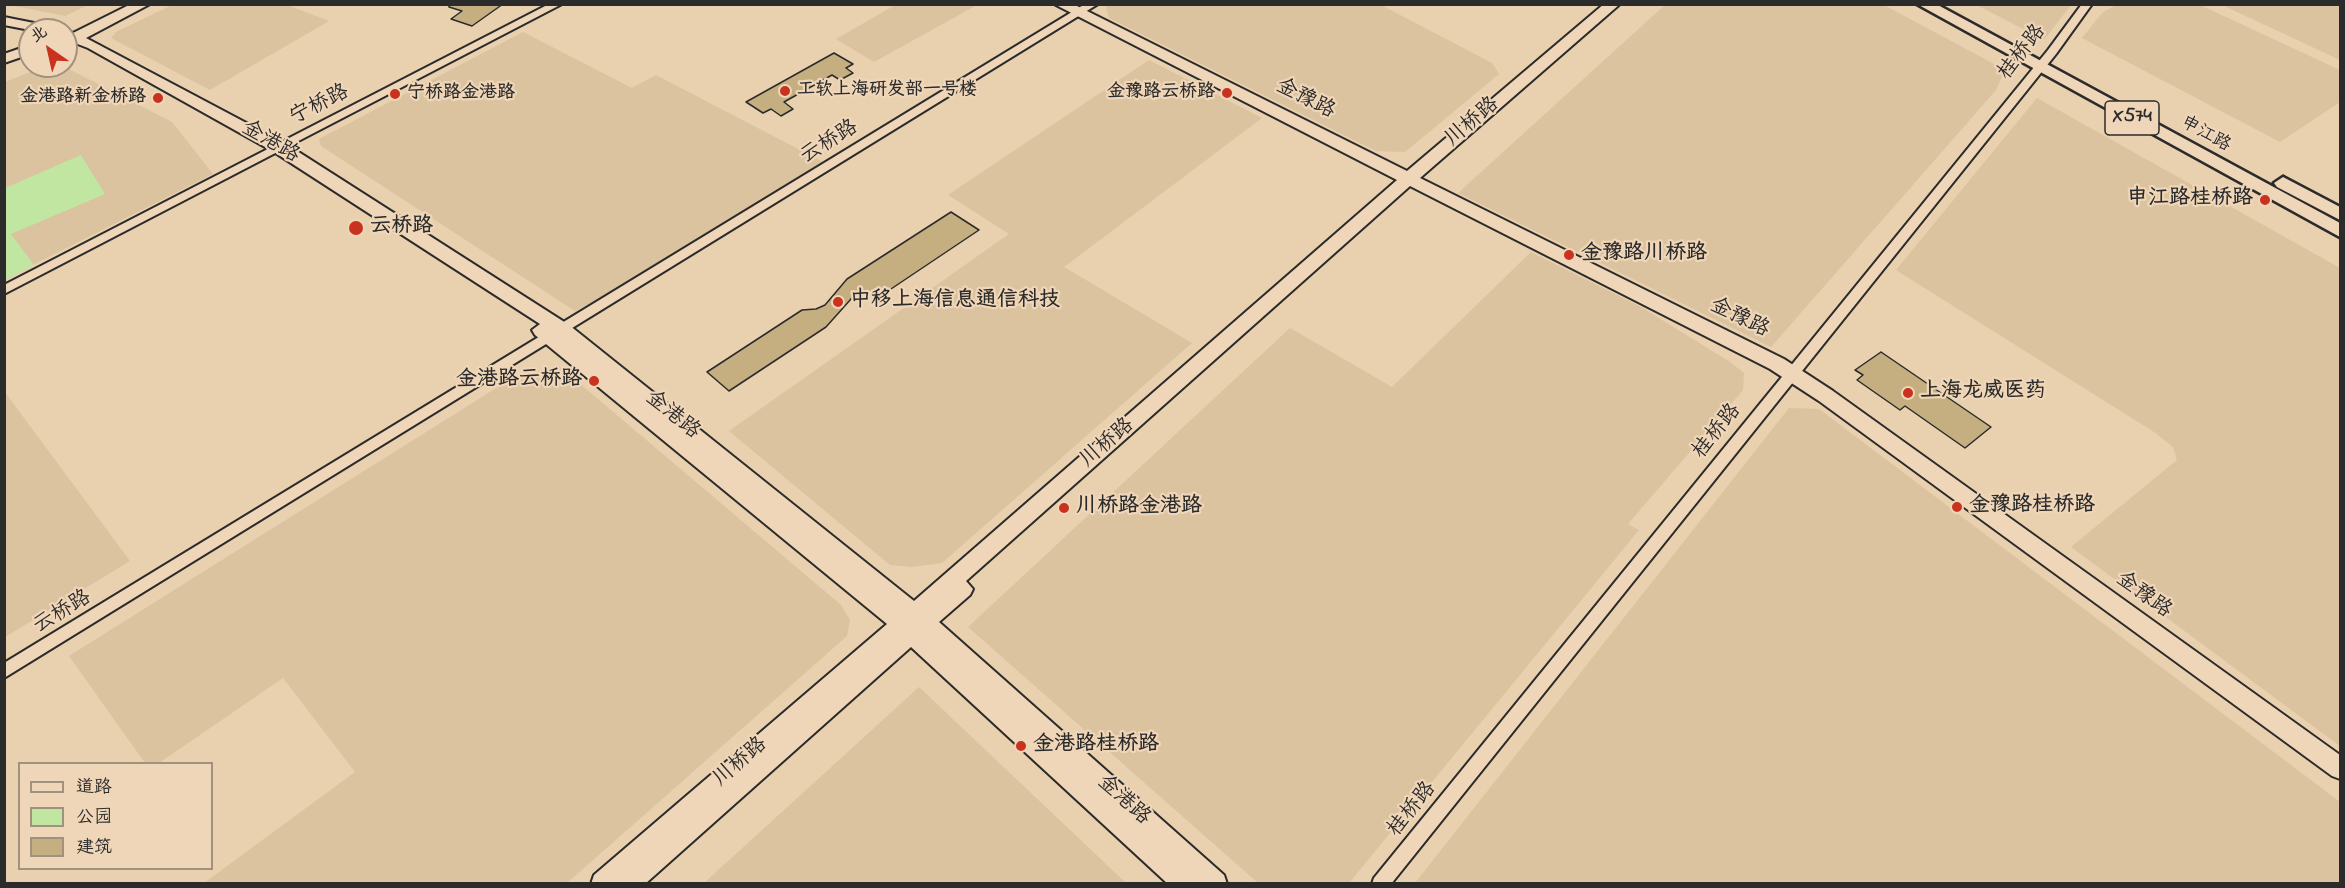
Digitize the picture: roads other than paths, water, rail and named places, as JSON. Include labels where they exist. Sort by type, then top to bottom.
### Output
[{"type":"main road","name":"申江路","points":[[1924,4],[2043,62],[2340,214]]},
{"type":"main road","name":"申江路","points":[[1949,4],[2043,62],[2340,231]]},
{"type":"street","points":[[78,33],[127,4]]},
{"type":"street","points":[[78,34],[144,4]]},
{"type":"street","name":"宁桥路","points":[[4,290],[557,4]]},
{"type":"street","name":"金豫路","points":[[1061,4],[1792,374],[1864,422],[2340,768]]},
{"type":"street","name":"云桥路","points":[[4,671],[1092,4]]},
{"type":"street","name":"川桥路","points":[[626,884],[913,624],[1613,4]]},
{"type":"street","name":"川桥路","points":[[1413,181],[1624,4]]},
{"type":"street","name":"桂桥路","points":[[1380,884],[2043,62],[2086,4]]},
{"type":"street","name":"金港路","points":[[78,44],[274,151],[557,333],[913,624],[1215,884]]},
{"type":"street","name":"金港路","points":[[913,624],[1187,884]]},
{"type":"street","name":"川桥路","points":[[603,884],[913,624]]},
{"type":"place","name":"工软上海研发部一号楼","points":[[785,91]]},
{"type":"place","name":"金豫路云桥路","points":[[1227,93]]},
{"type":"place","name":"宁桥路金港路","points":[[395,94]]},
{"type":"place","name":"金港路新金桥路","points":[[158,98]]},
{"type":"place","name":"申江路桂桥路","points":[[2265,200]]},
{"type":"place","name":"云桥路","points":[[356,228]]},
{"type":"place","name":"金豫路川桥路","points":[[1569,255]]},
{"type":"place","name":"中移上海信息通信科技","points":[[838,302]]},
{"type":"place","name":"金港路云桥路","points":[[594,381]]},
{"type":"place","name":"上海龙威医药","points":[[1908,393]]},
{"type":"place","name":"金豫路桂桥路","points":[[1957,507]]},
{"type":"place","name":"川桥路金港路","points":[[1064,508]]},
{"type":"place","name":"金港路桂桥路","points":[[1021,746]]}]
